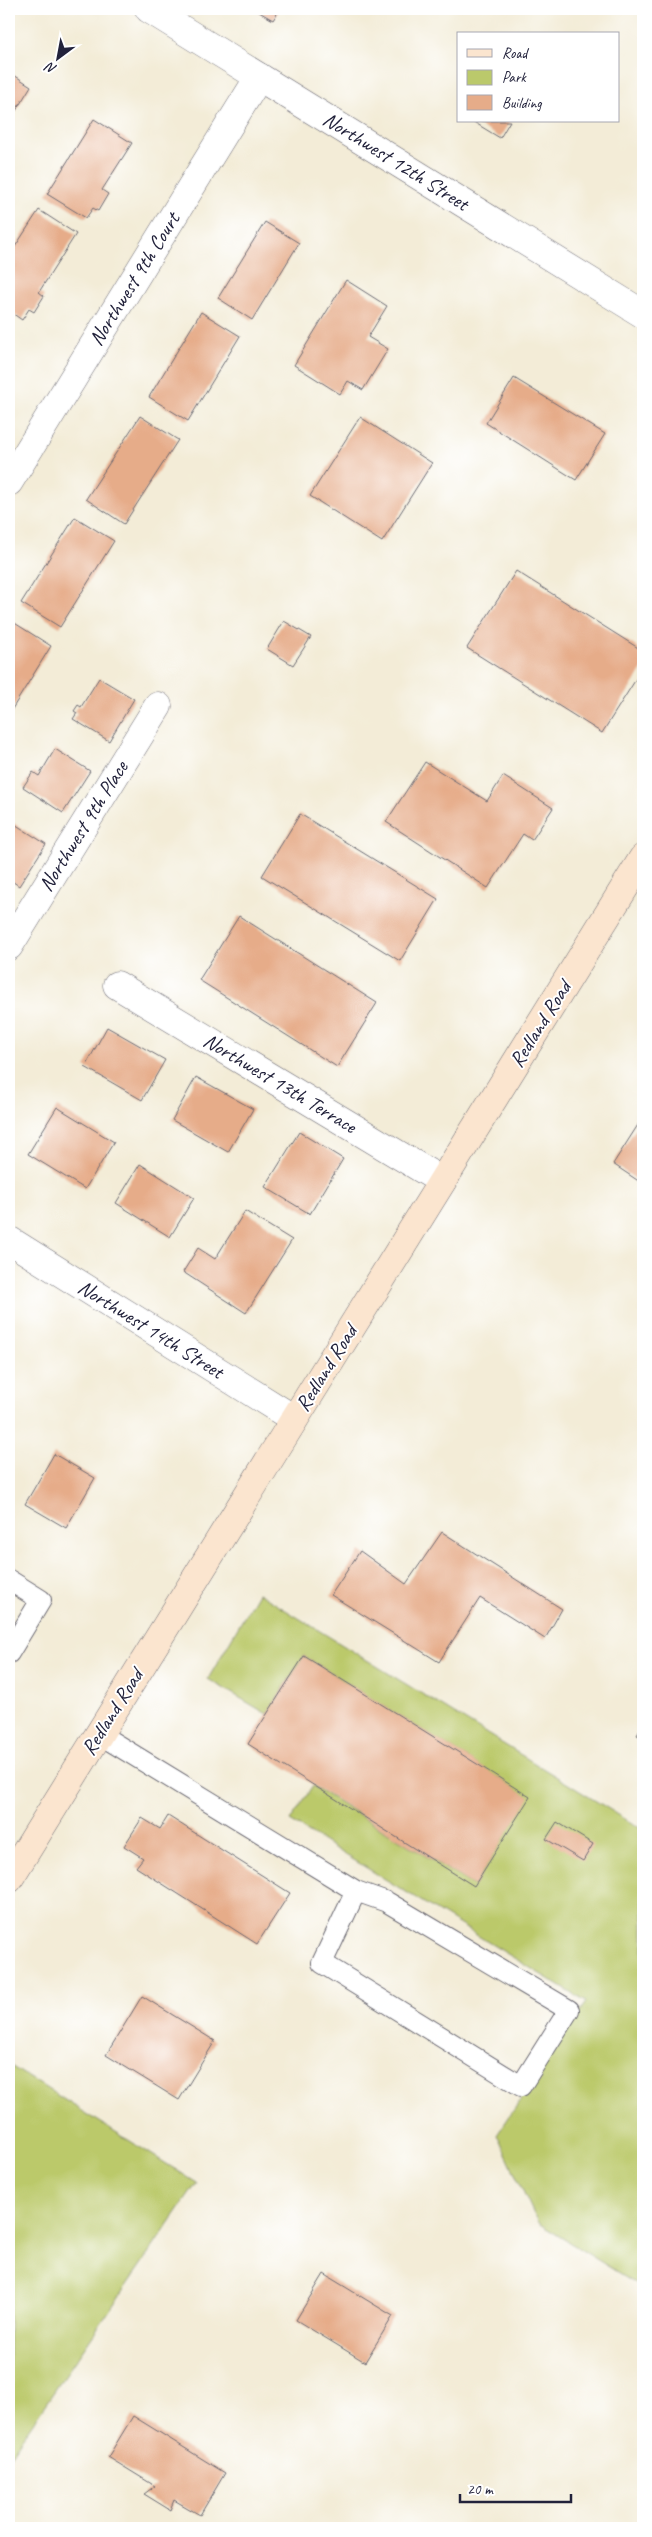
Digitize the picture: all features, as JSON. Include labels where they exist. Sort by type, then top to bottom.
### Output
[{"type":"street","name":"Northwest 12th Street","points":[[149,9],[643,314]]},
{"type":"street","name":"Northwest 9th Court","points":[[9,482],[259,77]]},
{"type":"street","name":"Northwest 9th Place","points":[[9,946],[158,706]]},
{"type":"street","name":"Redland Road","points":[[9,1879],[643,858]]},
{"type":"street","name":"Northwest 13th Terrace","points":[[117,985],[442,1181]]},
{"type":"street","name":"Northwest 14th Street","points":[[9,1240],[294,1419]]},
{"type":"lane","points":[[9,1580],[41,1600],[9,1652]]},
{"type":"lane","points":[[99,1734],[356,1891],[387,1902],[569,2010],[521,2086],[322,1963],[356,1891]]},
{"type":"green space","points":[[258,1593],[643,1830],[643,2288],[538,2223],[497,2135],[586,2002],[290,1821],[313,1786],[474,1886],[529,1797],[304,1656],[267,1714],[208,1679]]},
{"type":"green space","points":[[9,2065],[197,2183],[9,2457]]},
{"type":"building","points":[[254,9],[280,9],[273,20]]},
{"type":"building","points":[[9,72],[31,86],[9,122]]},
{"type":"building","points":[[94,119],[132,143],[102,190],[108,194],[98,211],[93,208],[86,218],[47,194]]},
{"type":"building","points":[[474,122],[509,122],[500,138]]},
{"type":"building","points":[[39,210],[76,234],[39,292],[44,296],[34,312],[29,309],[22,320],[9,311],[9,256]]},
{"type":"building","points":[[265,222],[299,243],[252,320],[218,298]]},
{"type":"building","points":[[346,280],[387,306],[368,337],[388,349],[363,390],[348,381],[340,394],[294,365]]},
{"type":"building","points":[[201,312],[240,336],[188,421],[149,397]]},
{"type":"building","points":[[514,378],[605,434],[576,480],[486,423]]},
{"type":"building","points":[[140,416],[178,440],[124,524],[86,499]]},
{"type":"building","points":[[360,417],[432,463],[382,542],[310,496]]},
{"type":"building","points":[[75,517],[114,541],[60,627],[21,603]]},
{"type":"building","points":[[516,571],[643,651],[643,668],[602,733],[467,648]]},
{"type":"building","points":[[284,621],[311,637],[293,665],[267,649]]},
{"type":"building","points":[[13,622],[51,646],[9,714],[9,628]]},
{"type":"building","points":[[99,678],[134,699],[109,741],[73,719],[77,713],[74,711],[78,705],[81,707]]},
{"type":"building","points":[[55,749],[90,771],[63,813],[23,787],[33,772],[39,776]]},
{"type":"building","points":[[425,762],[487,801],[503,776],[553,808],[532,840],[523,834],[488,888],[386,822]]},
{"type":"building","points":[[300,814],[438,899],[400,961],[262,876]]},
{"type":"building","points":[[10,821],[46,844],[19,886],[9,879]]},
{"type":"building","points":[[239,916],[377,1003],[337,1067],[199,980]]},
{"type":"building","points":[[107,1027],[165,1060],[142,1100],[85,1067]]},
{"type":"building","points":[[196,1077],[253,1109],[228,1152],[172,1120]]},
{"type":"building","points":[[57,1107],[114,1142],[85,1189],[28,1154]]},
{"type":"building","points":[[643,1117],[643,1184],[613,1164]]},
{"type":"building","points":[[299,1132],[343,1159],[310,1214],[265,1187]]},
{"type":"building","points":[[140,1164],[194,1198],[170,1237],[116,1203]]},
{"type":"building","points":[[245,1211],[292,1240],[246,1313],[183,1272],[198,1248],[215,1259]]},
{"type":"building","points":[[54,1454],[95,1478],[66,1528],[25,1504]]},
{"type":"building","points":[[442,1532],[562,1609],[545,1639],[480,1598],[439,1662],[331,1595],[360,1551],[406,1584]]},
{"type":"building","points":[[304,1656],[530,1797],[474,1886],[248,1744]]},
{"type":"building","points":[[643,1725],[643,1739],[637,1735]]},
{"type":"building","points":[[168,1816],[290,1893],[257,1944],[136,1867],[143,1858],[124,1846],[142,1818],[160,1829]]},
{"type":"building","points":[[557,1822],[593,1844],[583,1861],[546,1839]]},
{"type":"building","points":[[142,1996],[215,2041],[179,2100],[106,2055]]},
{"type":"building","points":[[324,2274],[393,2316],[365,2362],[296,2320]]},
{"type":"building","points":[[133,2416],[225,2473],[200,2515],[174,2500],[170,2510],[144,2494],[155,2486],[108,2457]]}]
